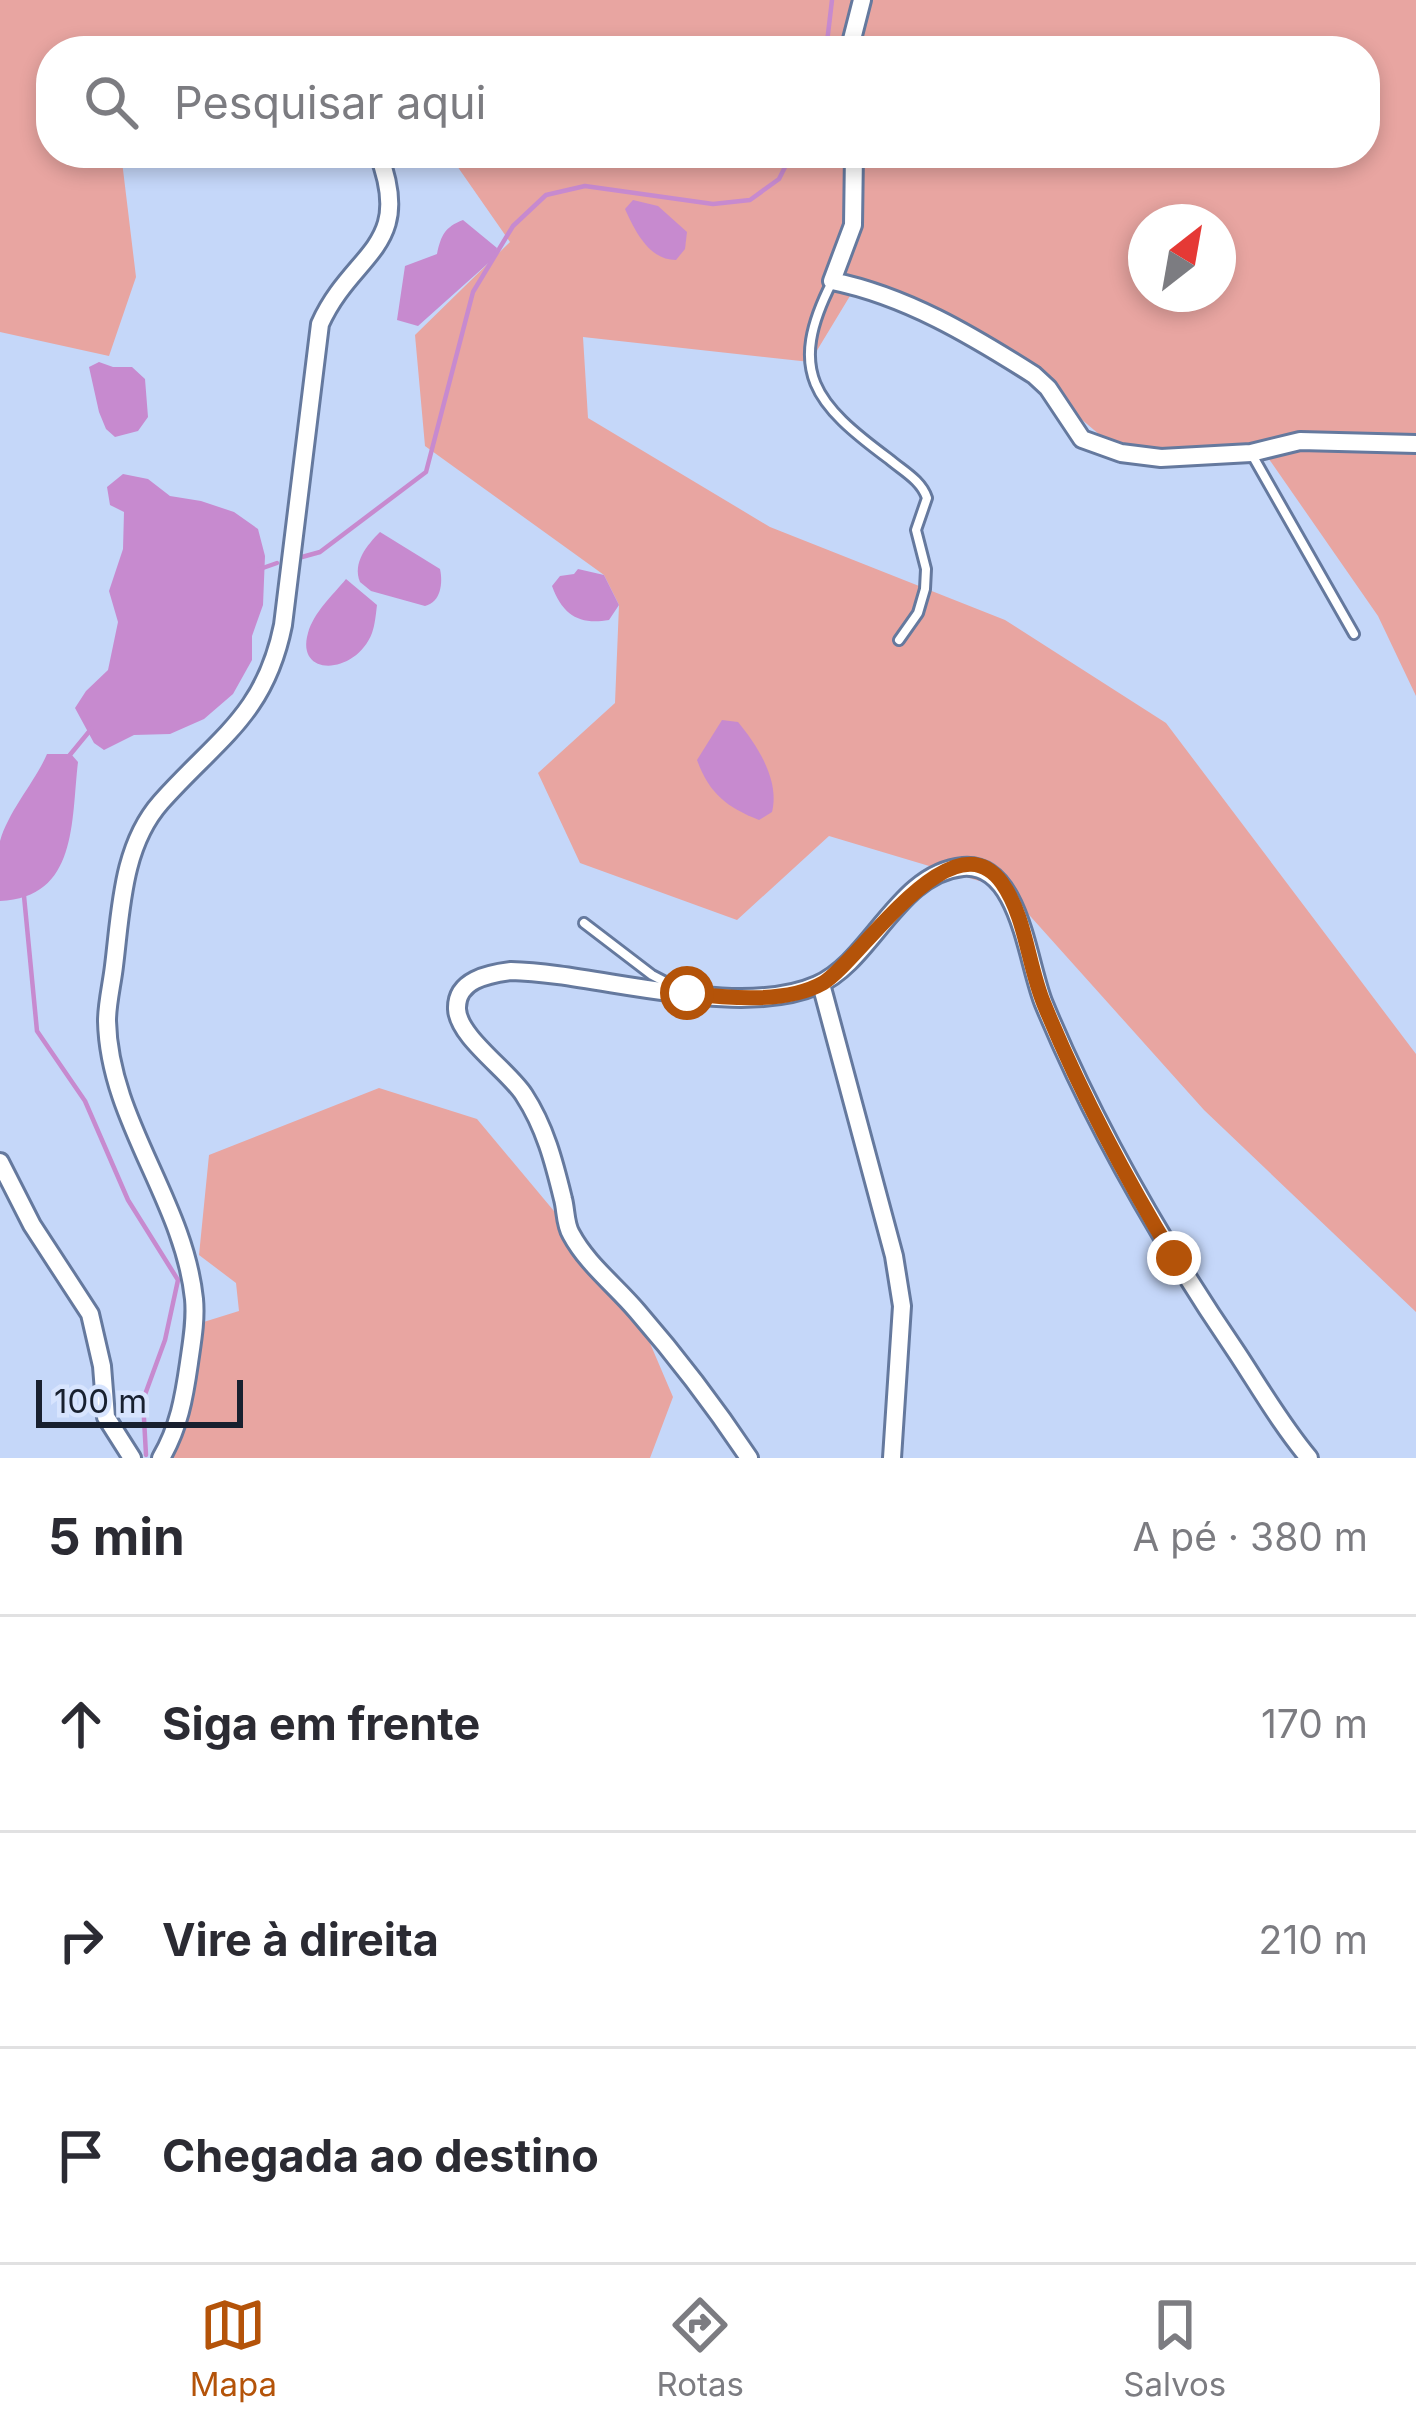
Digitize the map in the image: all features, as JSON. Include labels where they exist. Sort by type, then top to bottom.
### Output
[{"type":"street","points":[[853,36],[862,0]]},
{"type":"street","points":[[161,1458],[184,1404],[194,1297],[168,1208],[125,1109],[109,1048],[107,1015],[121,908],[136,844],[149,818],[221,744],[253,704],[272,669],[283,625],[320,324],[389,222],[392,205],[383,168]]},
{"type":"street","points":[[854,168],[854,225],[832,281],[891,298],[1013,362],[1048,388],[1071,427],[1099,448],[1161,458],[1251,453],[1300,441],[1416,444]]},
{"type":"street","points":[[749,1458],[635,1308],[567,1229],[554,1162],[538,1119],[521,1090],[463,1028],[457,1010],[461,992],[489,974],[511,971],[687,993],[755,996],[820,984],[932,877],[962,867],[998,877],[1018,920],[1044,1005],[1122,1169],[1184,1274],[1309,1458]]},
{"type":"street","points":[[820,984],[894,1256],[902,1306],[892,1458]]},
{"type":"street","points":[[0,1162],[32,1225],[90,1314],[102,1366],[106,1417],[132,1458]]},
{"type":"lane","points":[[832,281],[809,338],[809,362],[818,391],[849,430],[920,484],[927,498],[916,530],[926,589],[922,604],[898,640]]},
{"type":"lane","points":[[1251,453],[1354,634]]},
{"type":"lane","points":[[584,923],[652,975],[687,993]]},
{"type":"shaded area","points":[[0,0],[1416,0],[1416,696],[1378,616],[1262,449],[1121,453],[1013,361],[856,286],[810,362],[583,337],[588,418],[770,527],[1005,620],[1166,723],[1416,1054],[1416,1312],[1204,1110],[1006,889],[829,836],[737,920],[580,863],[538,773],[615,703],[619,605],[604,575],[425,446],[415,335],[510,242],[458,168],[1380,168],[1380,36],[36,36],[36,168],[123,168],[136,277],[109,356],[0,332]]},
{"type":"shaded area","points":[[633,200],[658,206],[687,232],[685,249],[676,260],[658,255],[638,235],[625,209]]},
{"type":"shaded area","points":[[463,220],[497,248],[494,258],[418,326],[397,320],[405,266],[437,254],[445,233]]},
{"type":"shaded area","points":[[99,362],[132,367],[145,379],[148,417],[138,431],[115,437],[106,429],[89,367]]},
{"type":"shaded area","points":[[123,474],[148,479],[170,496],[234,512],[258,529],[265,556],[263,605],[252,636],[252,660],[233,694],[204,719],[170,734],[134,735],[104,750],[94,743],[75,708],[108,670],[118,622],[109,591],[123,549],[124,512],[110,505],[107,487]]},
{"type":"shaded area","points":[[380,532],[440,569],[440,591],[430,604],[371,591],[360,582],[359,561]]},
{"type":"shaded area","points":[[578,569],[604,575],[619,605],[609,620],[581,619],[561,605],[552,586],[560,576]]},
{"type":"shaded area","points":[[346,579],[377,605],[373,630],[353,657],[329,666],[318,664],[306,648],[308,633],[319,611]]},
{"type":"shaded area","points":[[722,720],[738,722],[770,776],[772,812],[759,820],[720,798],[697,760]]},
{"type":"shaded area","points":[[47,754],[71,754],[78,762],[66,852],[44,886],[25,897],[0,901],[0,841]]},
{"type":"shaded area","points":[[379,1088],[477,1119],[635,1308],[673,1397],[650,1458],[159,1458],[184,1404],[194,1325],[239,1311],[236,1283],[199,1255],[209,1155]]},
{"type":"waterway","points":[[828,36],[832,0]]},
{"type":"waterway","points":[[302,557],[320,552],[426,472],[473,292],[513,226],[546,195],[585,186],[713,204],[750,200],[779,179],[784,168]]},
{"type":"waterway","points":[[260,569],[277,563]]},
{"type":"waterway","points":[[69,756],[92,728]]},
{"type":"waterway","points":[[24,896],[37,1031],[85,1101],[128,1200],[178,1280],[165,1340],[143,1400],[146,1455]]},
{"type":"route","points":[[687,993],[755,996],[820,984],[921,884],[962,867],[990,872],[1006,889],[1033,975],[1063,1046],[1122,1169],[1174,1258]]}]
